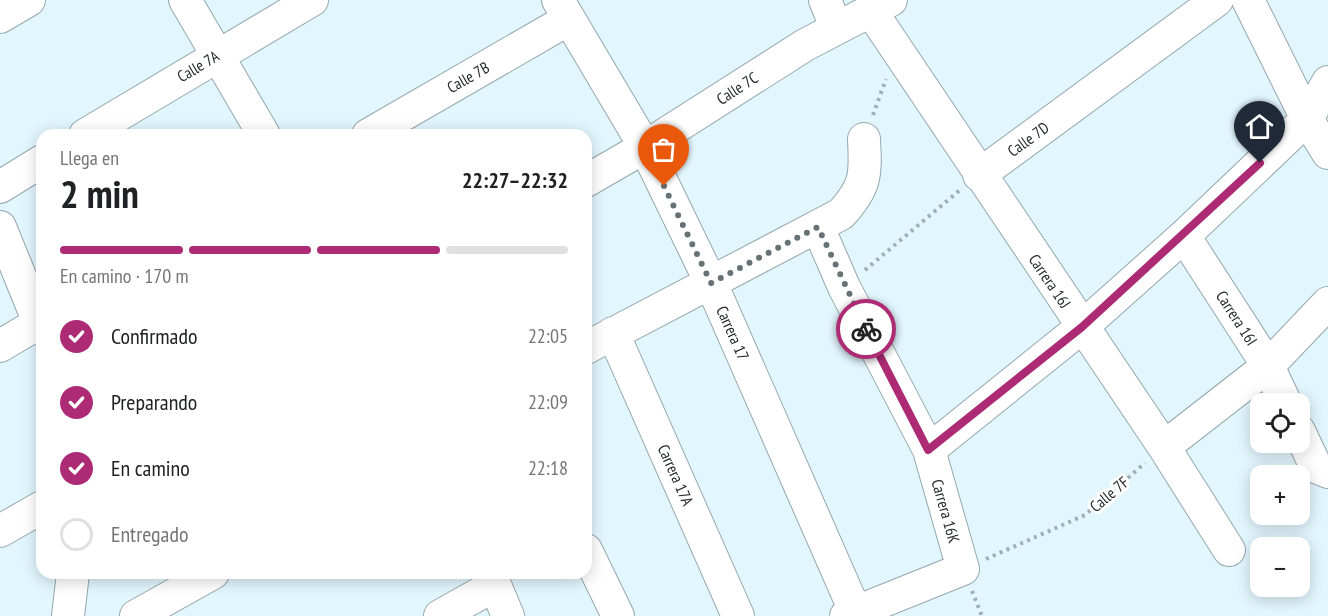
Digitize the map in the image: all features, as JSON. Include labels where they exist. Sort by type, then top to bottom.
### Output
[{"type":"street","points":[[0,17],[29,0]]},
{"type":"street","points":[[185,0],[261,129]]},
{"type":"street","name":"Calle 7A","points":[[95,129],[217,54],[312,0]]},
{"type":"street","name":"Calle 7D","points":[[979,175],[1217,0]]},
{"type":"street","points":[[1248,0],[1307,119],[1328,153]]},
{"type":"street","name":"Carrera 16J","points":[[881,6],[897,48],[979,175],[1164,447],[1229,550]]},
{"type":"street","name":"Calle 7C","points":[[592,178],[645,147],[830,14],[881,6]]},
{"type":"street","name":"Calle 7B","points":[[377,129],[563,9]]},
{"type":"street","name":"Carrera 17","points":[[563,9],[645,147],[711,283],[850,614]]},
{"type":"street","points":[[928,450],[1082,327],[1184,236],[1307,119],[1328,82]]},
{"type":"street","points":[[600,340],[841,214],[858,196],[866,174],[864,139]]},
{"type":"street","points":[[0,187],[36,165]]},
{"type":"street","points":[[0,226],[36,312]]},
{"type":"street","name":"Carrera 16K","points":[[818,227],[844,287],[928,450],[963,569]]},
{"type":"street","name":"Carrera 16I","points":[[1184,236],[1268,366],[1281,393]]},
{"type":"street","points":[[1164,447],[1268,366],[1328,303]]},
{"type":"street","points":[[0,345],[36,327]]},
{"type":"street","name":"Carrera 17A","points":[[600,340],[738,616]]},
{"type":"street","points":[[1310,450],[1322,470]]},
{"type":"street","points":[[0,531],[36,510]]},
{"type":"street","points":[[592,562],[618,616]]},
{"type":"street","points":[[850,614],[963,569]]},
{"type":"street","points":[[69,616],[72,579]]},
{"type":"street","points":[[136,616],[202,579]]},
{"type":"street","points":[[440,616],[493,579],[508,616]]},
{"type":"path","points":[[864,139],[897,48]]},
{"type":"path","points":[[844,287],[979,175]]},
{"type":"path","name":"Calle 7F","points":[[963,569],[1085,515],[1164,447]]},
{"type":"way so far","points":[[664,186],[711,283],[818,227],[844,287],[866,329]]},
{"type":"route","points":[[866,329],[928,450],[1082,327],[1184,236],[1260,163]]}]
